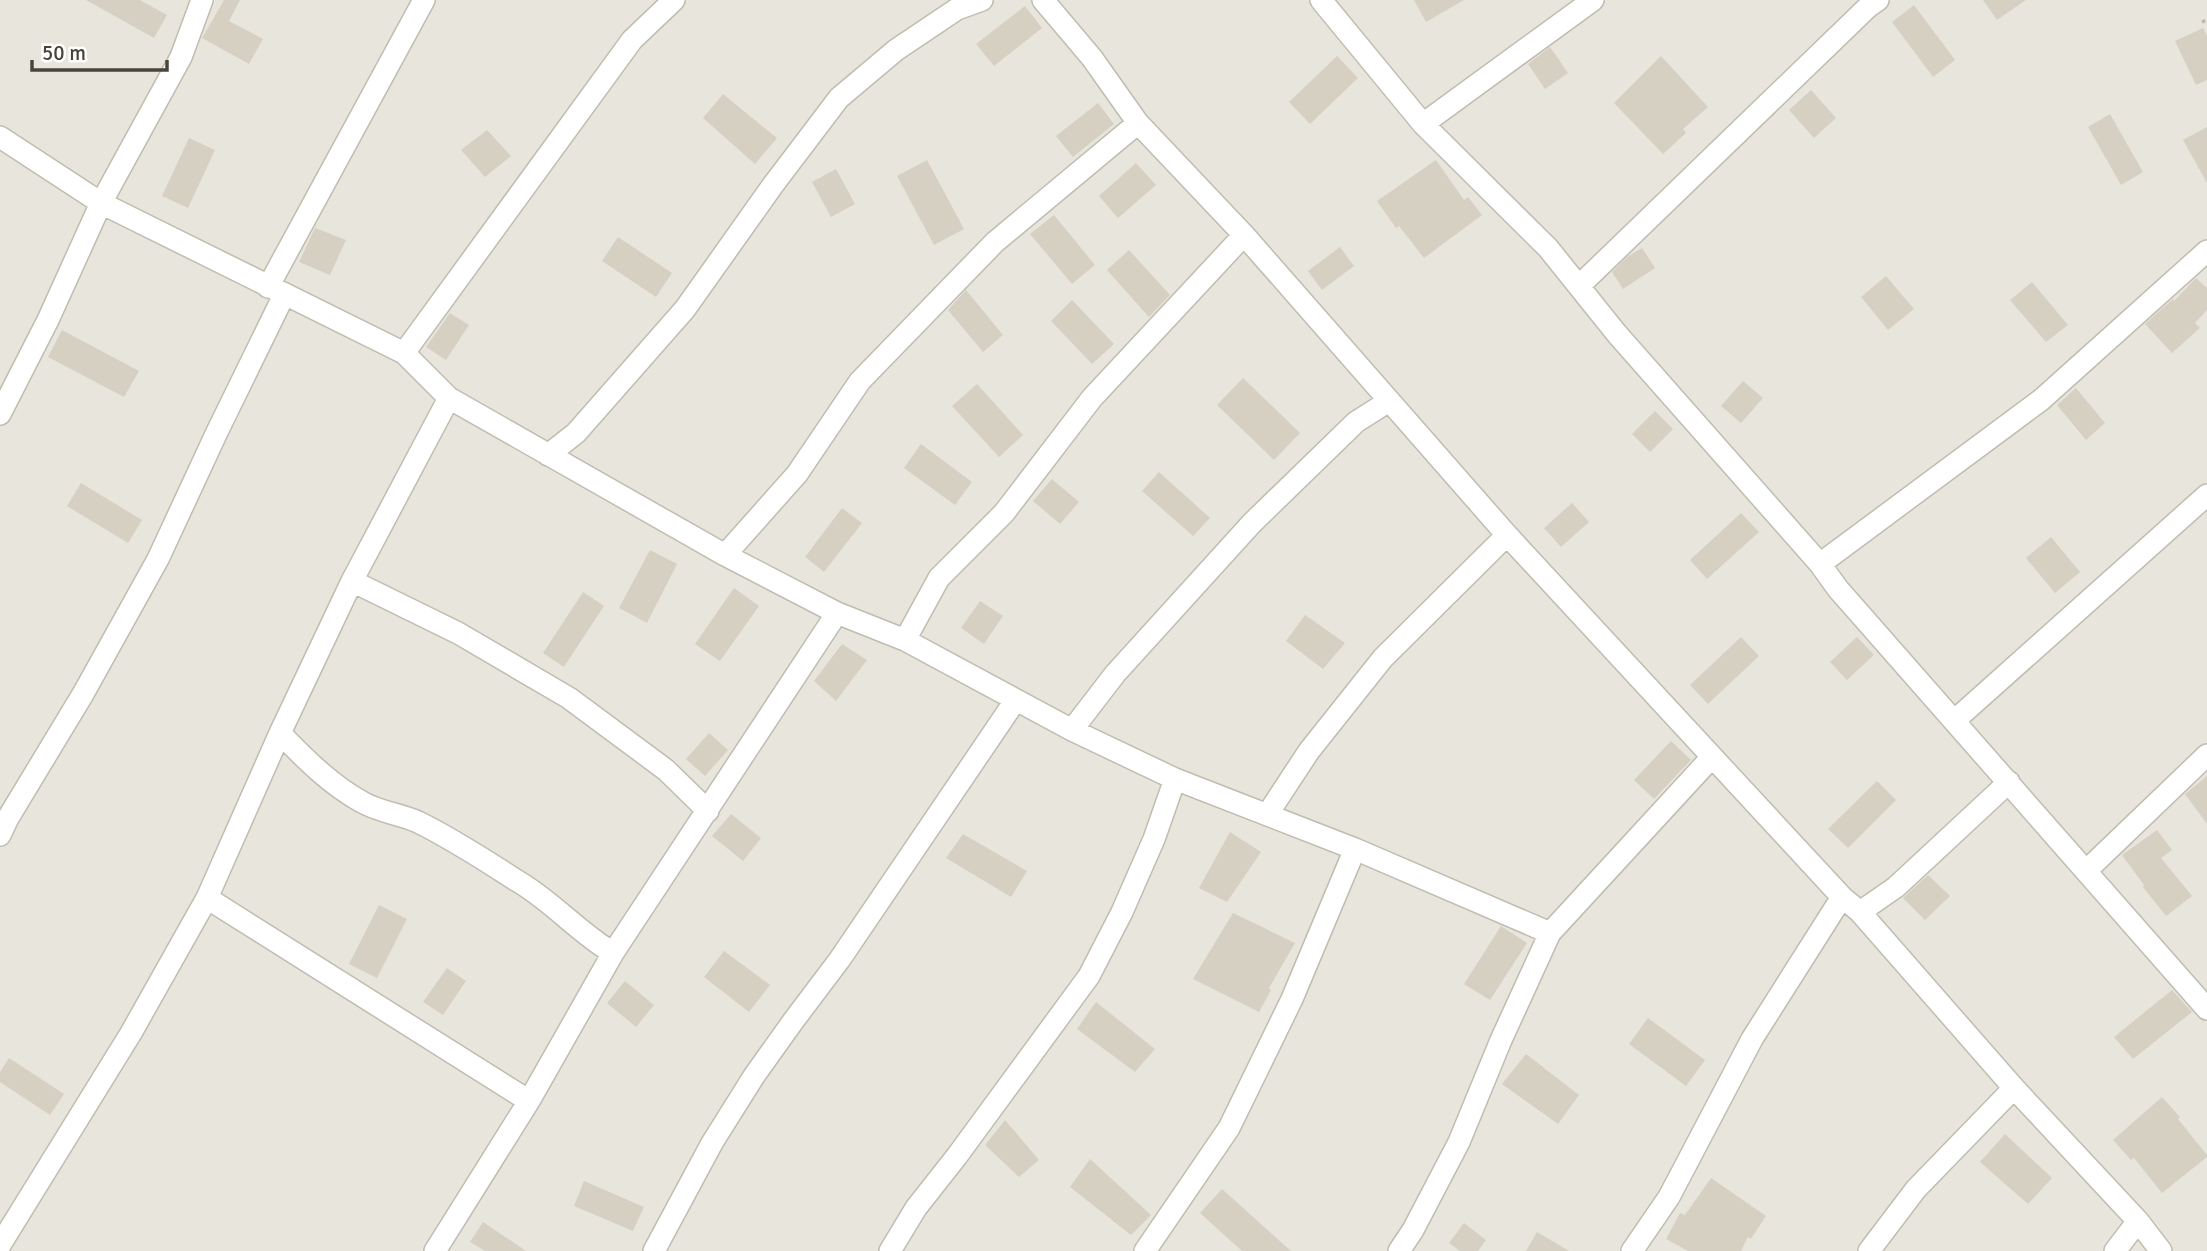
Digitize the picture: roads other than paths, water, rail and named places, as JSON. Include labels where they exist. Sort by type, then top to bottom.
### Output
[{"type":"street","points":[[0,414],[48,320],[101,203],[181,57],[202,0]]},
{"type":"street","points":[[0,835],[158,559],[217,432],[276,291],[424,0]]},
{"type":"street","points":[[404,354],[632,40],[674,0]]},
{"type":"street","points":[[548,455],[576,433],[685,309],[839,98],[896,50],[957,9],[982,0]]},
{"type":"street","points":[[1043,0],[1092,58],[1138,123],[1244,235],[1507,535],[1842,897],[1860,912],[2014,1088],[2138,1221],[2161,1251]]},
{"type":"street","points":[[1321,0],[1423,124],[1548,248],[1617,334],[2207,1009]]},
{"type":"street","points":[[1423,124],[1593,0]]},
{"type":"street","points":[[1579,286],[1878,0]]},
{"type":"street","points":[[725,555],[797,474],[860,382],[995,242],[1138,123]]},
{"type":"street","points":[[0,137],[101,203],[404,354],[449,398],[725,555],[837,613],[905,640],[1015,701],[1175,779],[1355,849],[1550,933]]},
{"type":"street","points":[[905,640],[939,578],[1004,513],[1091,398],[1244,235]]},
{"type":"street","points":[[1819,564],[2041,400],[2207,251]]},
{"type":"street","points":[[0,1245],[131,1034],[207,898],[280,733],[352,582],[449,398]]},
{"type":"street","points":[[1072,730],[1115,674],[1252,523],[1356,422],[1389,401]]},
{"type":"street","points":[[1954,722],[2207,495]]},
{"type":"street","points":[[1267,815],[1309,751],[1383,657],[1507,535]]},
{"type":"street","points":[[352,582],[458,634],[569,698],[666,771],[708,811]]},
{"type":"street","points":[[435,1251],[529,1101],[613,953],[837,613]]},
{"type":"street","points":[[654,1251],[712,1143],[754,1076],[840,959],[1015,701]]},
{"type":"street","points":[[280,733],[323,775],[363,803],[415,821],[492,865],[523,884],[568,918],[593,942],[613,953]]},
{"type":"street","points":[[2087,870],[2207,755]]},
{"type":"street","points":[[1399,1251],[1413,1230],[1459,1142],[1501,1040],[1550,933],[1712,757]]},
{"type":"street","points":[[890,1251],[916,1208],[1089,976],[1154,839],[1175,779]]},
{"type":"street","points":[[1860,912],[1885,896],[2009,782]]},
{"type":"street","points":[[1144,1251],[1228,1128],[1293,999],[1355,849]]},
{"type":"street","points":[[1632,1251],[1669,1196],[1752,1039],[1842,897]]},
{"type":"street","points":[[207,898],[529,1101]]},
{"type":"street","points":[[1869,1251],[1916,1189],[2014,1088]]},
{"type":"street","points":[[2115,1251],[2138,1221]]}]
